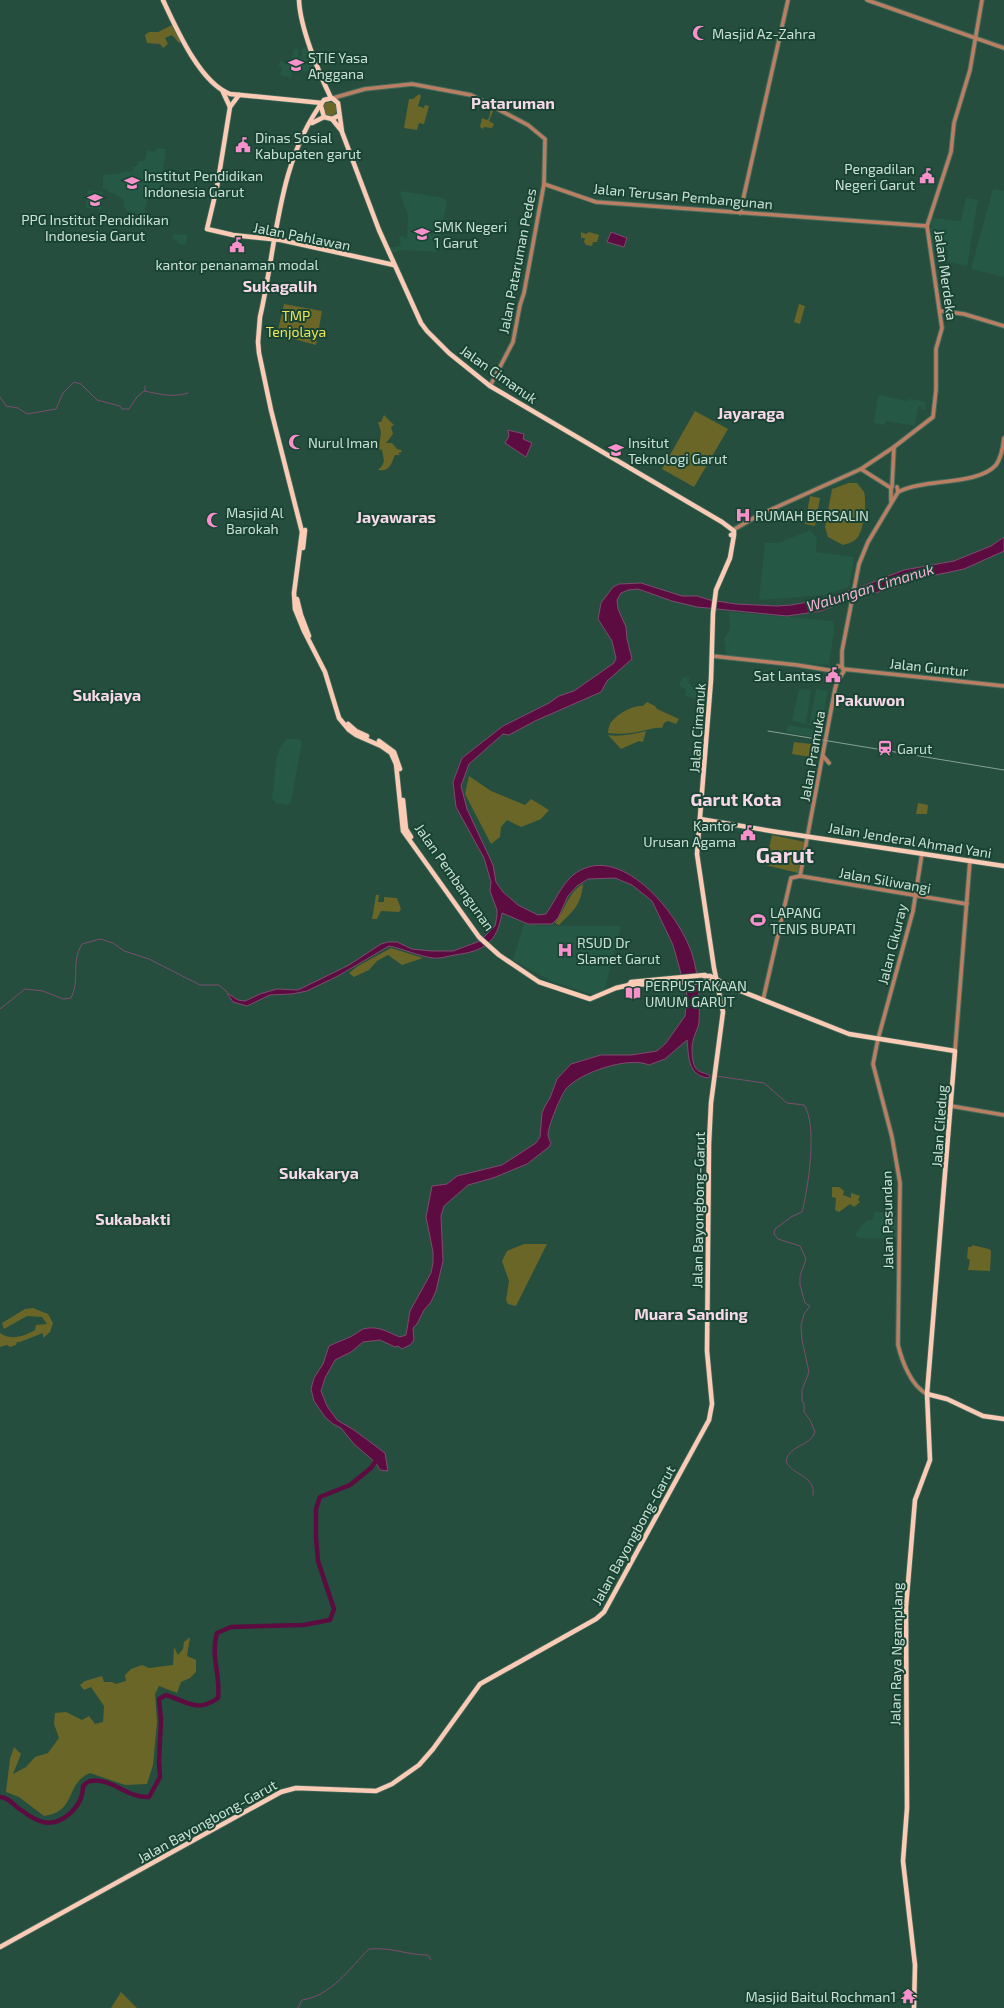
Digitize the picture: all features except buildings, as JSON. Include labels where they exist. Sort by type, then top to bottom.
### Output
[{"type":"main road","points":[[163,0],[200,71],[223,92],[230,107],[239,95]]},
{"type":"main road","points":[[299,0],[300,13],[326,87],[332,98],[338,103],[340,110],[338,116],[342,132]]},
{"type":"main road","points":[[324,117],[322,105],[326,87]]},
{"type":"main road","points":[[223,92],[322,105],[332,98]]},
{"type":"main road","name":"Jalan Pembangunan","points":[[322,105],[292,160],[281,211],[277,240],[260,317],[258,342],[271,410],[302,532],[302,548],[294,593],[299,615],[325,672],[339,718],[356,735],[381,746],[389,751],[393,756],[396,764],[405,834],[482,939],[509,962],[539,982],[590,999],[616,988],[629,985],[698,979],[717,981]]},
{"type":"main road","name":"Jalan Pahlawan","points":[[230,107],[217,187],[207,229],[233,235],[277,240],[394,265]]},
{"type":"main road","points":[[316,118],[332,118],[338,116]]},
{"type":"main road","points":[[332,118],[342,132]]},
{"type":"main road","name":"Jalan Cimanuk","points":[[342,132],[394,265],[421,323],[427,331],[460,363],[490,386],[720,521],[732,533],[732,550],[715,596],[713,613],[712,656],[697,861],[717,981]]},
{"type":"main road","name":"Jalan Jenderal Ahmad Yani","points":[[700,819],[1004,866]]},
{"type":"main road","points":[[698,979],[712,972],[714,968]]},
{"type":"main road","points":[[704,976],[710,976],[717,981],[849,1034],[954,1051]]},
{"type":"main road","name":"Jalan Bayongbong-Garut","points":[[0,1947],[281,1792],[296,1788],[376,1791],[392,1784],[419,1765],[433,1750],[474,1689],[480,1684],[596,1619],[604,1612],[709,1420],[712,1404],[707,1351],[708,1180],[711,1103],[723,1012],[717,981]]},
{"type":"main road","name":"Jalan Ciledug","points":[[927,1394],[951,1106],[954,1051]]},
{"type":"main road","points":[[927,1394],[947,1399],[983,1416],[1004,1419]]},
{"type":"main road","name":"Jalan Raya Ngamplang","points":[[914,2008],[915,1965],[903,1861],[906,1809],[906,1607],[915,1504],[930,1460],[927,1394]]},
{"type":"street","points":[[740,213],[788,0]]},
{"type":"street","points":[[867,0],[1004,48]]},
{"type":"street","name":"Jalan Merdeka","points":[[732,533],[747,522],[861,468],[894,448],[930,420],[933,415],[936,349],[942,328],[927,226],[950,152],[954,123],[968,82],[982,0]]},
{"type":"street","points":[[332,98],[365,89],[412,84],[476,96],[528,125],[544,137],[544,184]]},
{"type":"street","points":[[338,103],[343,95]]},
{"type":"street","name":"Jalan Terusan Pembangunan","points":[[544,184],[596,202],[927,226]]},
{"type":"street","name":"Jalan Pataruman Pedes","points":[[490,386],[513,342],[520,305],[524,293],[544,184]]},
{"type":"street","points":[[940,312],[964,314],[1004,326]]},
{"type":"street","points":[[893,489],[930,482],[965,479],[984,472],[997,462],[1004,438]]},
{"type":"street","points":[[891,502],[893,489],[894,448]]},
{"type":"street","points":[[861,468],[898,493]]},
{"type":"street","points":[[840,671],[854,583],[863,552],[891,502],[898,493],[907,487]]},
{"type":"street","points":[[893,489],[898,493]]},
{"type":"street","name":"Jalan Guntur","points":[[712,656],[797,664],[840,671],[1004,686]]},
{"type":"street","name":"Jalan Pramuka","points":[[800,876],[810,836],[823,756],[840,671]]},
{"type":"street","points":[[823,756],[829,763]]},
{"type":"street","name":"Jalan Cikuray","points":[[878,1039],[897,971],[915,896],[922,853]]},
{"type":"street","name":"Jalan Ciledug","points":[[954,1051],[970,860]]},
{"type":"street","points":[[763,1000],[792,878],[800,876]]},
{"type":"street","name":"Jalan Siliwangi","points":[[800,876],[966,904]]},
{"type":"street","name":"Jalan Pasundan","points":[[878,1039],[873,1070],[888,1119],[900,1183],[898,1345],[913,1381],[927,1394]]},
{"type":"street","points":[[951,1106],[1004,1115]]},
{"type":"shaded area","name":"STIE Yasa Anggana","points":[[307,47],[313,69],[303,72],[300,68],[292,71],[291,78],[280,75],[282,68],[278,67],[280,61],[290,63],[294,49],[298,49],[298,58],[302,55],[301,49]]},
{"type":"shaded area","name":"Institut Pendidikan Indonesia Garut","points":[[158,148],[166,149],[160,192],[149,191],[144,216],[128,211],[124,207],[124,200],[103,188],[103,175],[123,173],[125,171],[132,172],[133,167],[136,167],[139,161],[145,161],[147,150],[154,152]]},
{"type":"shaded area","points":[[993,189],[1004,191],[1004,277],[971,269]]},
{"type":"shaded area","name":"PPG Institut Pendidikan Indonesia Garut","points":[[88,190],[103,192],[101,209],[86,208]]},
{"type":"shaded area","name":"SMK Negeri 1 Garut","points":[[401,191],[443,198],[447,201],[437,252],[404,250],[391,253],[388,248],[401,246],[399,237],[401,236],[407,238],[408,215],[400,195]]},
{"type":"shaded area","points":[[966,198],[978,200],[967,266],[948,262],[948,249],[932,247],[930,237],[932,218],[961,221]]},
{"type":"shaded area","points":[[173,234],[187,235],[186,245],[178,244],[178,241],[172,239]]},
{"type":"shaded area","points":[[878,395],[908,401],[908,399],[922,401],[926,403],[925,410],[921,409],[921,406],[918,406],[915,426],[886,421],[885,425],[874,423]]},
{"type":"shaded area","points":[[810,530],[817,538],[816,552],[854,557],[849,587],[825,595],[759,600],[765,543],[779,543]]},
{"type":"shaded area","points":[[729,612],[834,621],[829,665],[727,657],[724,639],[730,629]]},
{"type":"shaded area","points":[[687,676],[690,677],[688,683],[691,684],[691,687],[700,689],[698,699],[685,696],[686,690],[680,686],[680,682],[683,677],[687,678]]},
{"type":"shaded area","points":[[799,689],[811,690],[806,724],[792,721]]},
{"type":"shaded area","points":[[816,689],[828,691],[821,727],[809,725]]},
{"type":"shaded area","points":[[788,725],[823,731],[821,738],[786,732]]},
{"type":"shaded area","points":[[286,739],[299,739],[302,742],[291,802],[287,805],[276,803],[272,799],[277,756]]},
{"type":"shaded area","name":"RSUD Dr Slamet Garut","points":[[524,924],[543,926],[621,926],[605,989],[594,995],[551,981],[513,960]]},
{"type":"shaded area","points":[[875,1212],[892,1213],[896,1217],[897,1235],[894,1239],[861,1238],[855,1236],[861,1226],[868,1220],[872,1220]]},
{"type":"green space","points":[[172,25],[181,42],[179,43],[172,35],[165,38],[168,44],[163,48],[160,44],[147,43],[145,35],[149,32],[158,32]]},
{"type":"green space","points":[[419,94],[421,96],[418,106],[424,108],[425,105],[429,106],[424,124],[419,123],[417,130],[404,128],[409,99],[413,99]]},
{"type":"green space","points":[[330,102],[335,104],[337,109],[335,114],[330,116],[325,114],[323,109],[325,104]]},
{"type":"green space","points":[[489,104],[494,109],[489,121],[494,124],[492,128],[484,127],[483,129],[480,127],[482,118],[487,120],[489,118],[491,109],[487,107]]},
{"type":"green space","points":[[581,232],[586,234],[589,232],[599,235],[597,242],[593,242],[592,246],[586,245],[584,242],[585,238],[581,238]]},
{"type":"green space","name":"TMP Tenjolaya","points":[[284,304],[322,311],[316,345],[279,335],[278,330]]},
{"type":"green space","points":[[799,304],[805,306],[800,324],[794,322]]},
{"type":"green space","name":"Jayaraga","points":[[695,411],[728,429],[694,487],[662,469]]},
{"type":"green space","points":[[384,415],[394,425],[391,427],[393,434],[386,443],[392,443],[402,452],[398,453],[400,455],[395,455],[388,469],[378,470],[384,461],[382,450],[379,449],[381,432],[378,422],[381,422]]},
{"type":"green space","points":[[849,483],[857,483],[864,492],[865,509],[863,523],[857,538],[850,543],[843,545],[828,537],[825,527],[832,489]]},
{"type":"green space","points":[[810,496],[820,498],[815,526],[805,524]]},
{"type":"green space","points":[[647,702],[655,706],[657,709],[679,719],[676,724],[668,721],[664,723],[662,728],[617,734],[608,733],[610,724],[616,717],[634,707],[643,706]]},
{"type":"green space","points":[[646,731],[643,742],[639,741],[621,749],[608,735],[613,736]]},
{"type":"green space","points":[[794,742],[819,745],[817,758],[792,754]]},
{"type":"green space","points":[[469,776],[491,791],[525,805],[531,799],[549,810],[541,819],[521,827],[507,820],[501,827],[500,837],[491,844],[465,794]]},
{"type":"green space","points":[[918,803],[928,805],[927,814],[916,814]]},
{"type":"green space","points":[[772,835],[805,842],[798,873],[765,865]]},
{"type":"green space","points":[[583,884],[581,897],[576,907],[559,925],[555,923],[570,897]]},
{"type":"green space","points":[[376,895],[379,895],[378,902],[384,902],[384,897],[397,898],[401,909],[399,912],[381,911],[377,919],[372,919]]},
{"type":"green space","points":[[391,948],[423,958],[402,965],[388,955],[377,961],[369,970],[354,977],[349,973],[358,966]]},
{"type":"green space","points":[[832,1187],[839,1187],[844,1191],[843,1195],[851,1198],[851,1193],[860,1196],[858,1200],[860,1202],[854,1207],[850,1204],[839,1212],[835,1210],[836,1198],[832,1197]]},
{"type":"green space","points":[[524,1244],[547,1244],[516,1306],[508,1304],[506,1300],[509,1281],[502,1261],[507,1251]]},
{"type":"green space","points":[[972,1245],[989,1249],[991,1251],[990,1271],[968,1270],[970,1260],[967,1258],[968,1247],[972,1247]]},
{"type":"green space","points":[[33,1308],[48,1314],[53,1323],[50,1332],[43,1338],[43,1333],[17,1342],[16,1345],[10,1347],[7,1345],[0,1347],[0,1333],[9,1337],[18,1337],[35,1330],[36,1325],[47,1324],[42,1317],[27,1316],[4,1329],[2,1323],[25,1309]]},
{"type":"green space","points":[[190,1637],[187,1656],[196,1660],[196,1672],[190,1678],[181,1682],[177,1693],[159,1686],[155,1694],[157,1722],[153,1765],[147,1784],[125,1785],[90,1773],[82,1778],[77,1784],[67,1803],[62,1809],[44,1816],[19,1797],[6,1792],[10,1759],[14,1747],[21,1754],[13,1774],[26,1767],[35,1757],[48,1753],[59,1738],[54,1724],[55,1713],[66,1712],[82,1720],[89,1716],[95,1724],[103,1722],[104,1706],[91,1687],[84,1690],[80,1685],[85,1681],[102,1676],[104,1682],[112,1682],[116,1684],[126,1681],[125,1675],[131,1669],[142,1665],[149,1668],[173,1665],[174,1647],[178,1655],[183,1649],[184,1642]]},
{"type":"green space","points":[[121,1992],[137,2008],[111,2008]]},
{"type":"water","points":[[611,232],[627,238],[624,247],[607,242]]},
{"type":"water","points":[[508,430],[524,434],[523,439],[532,443],[526,457],[505,443],[509,436]]},
{"type":"water","points":[[1004,537],[1004,551],[964,569],[907,581],[896,587],[843,602],[821,611],[787,616],[697,607],[672,601],[638,589],[628,590],[621,593],[617,600],[618,609],[626,627],[627,639],[632,659],[607,681],[601,692],[535,721],[509,735],[503,734],[469,764],[461,786],[467,809],[493,865],[496,882],[503,892],[518,905],[538,915],[546,914],[561,889],[572,876],[590,867],[608,866],[627,873],[645,886],[661,902],[675,920],[692,954],[698,979],[699,1023],[692,1044],[694,1064],[700,1072],[710,1076],[708,1078],[701,1076],[693,1069],[690,1064],[687,1040],[665,1059],[649,1065],[641,1063],[618,1064],[606,1067],[582,1077],[566,1089],[561,1097],[552,1118],[548,1136],[551,1143],[549,1147],[527,1164],[493,1178],[468,1185],[444,1206],[441,1216],[443,1261],[436,1291],[431,1302],[424,1310],[417,1324],[413,1328],[414,1340],[410,1345],[402,1349],[398,1346],[395,1347],[380,1340],[363,1342],[351,1352],[335,1360],[325,1378],[321,1391],[327,1406],[337,1420],[354,1430],[385,1453],[388,1471],[380,1470],[376,1463],[354,1444],[341,1428],[333,1424],[325,1417],[314,1401],[311,1389],[314,1378],[323,1364],[329,1346],[368,1328],[378,1328],[400,1337],[406,1335],[410,1311],[431,1273],[433,1263],[433,1252],[426,1217],[432,1186],[447,1184],[457,1176],[502,1165],[536,1143],[540,1137],[542,1113],[545,1106],[550,1098],[557,1079],[571,1064],[601,1055],[631,1055],[657,1051],[666,1043],[685,1016],[687,995],[673,945],[652,901],[632,885],[615,878],[588,879],[577,886],[568,896],[558,918],[552,924],[528,924],[502,913],[497,932],[493,938],[488,944],[474,951],[436,958],[422,956],[389,946],[338,976],[307,991],[292,994],[270,995],[247,1006],[233,1002],[227,993],[238,1000],[245,1001],[260,994],[277,989],[298,990],[349,965],[381,944],[397,942],[412,949],[453,951],[480,941],[495,926],[497,910],[490,891],[491,882],[484,858],[456,807],[453,782],[462,758],[503,726],[549,703],[559,696],[574,691],[614,663],[616,658],[612,641],[598,619],[601,603],[613,587],[619,584],[641,583],[682,596],[697,596],[710,600],[736,604],[777,606],[791,605],[820,600],[858,588],[904,570],[954,561],[991,546]]},
{"type":"waterway","points":[[0,397],[6,406],[18,408],[27,414],[56,409],[63,393],[74,382],[81,384],[97,400],[120,406],[122,409],[129,409],[137,397],[144,391],[171,395],[188,393]]},
{"type":"waterway","points":[[145,386],[145,391]]},
{"type":"waterway","points":[[0,1009],[25,989],[43,991],[63,999],[71,998],[74,990],[78,951],[82,944],[100,939],[113,943],[124,951],[149,959],[200,985],[219,985],[227,992]]},
{"type":"waterway","points":[[716,1076],[764,1083],[787,1103],[804,1105],[808,1114],[811,1142],[809,1173],[802,1212],[791,1217],[775,1229],[774,1234],[778,1239],[800,1246],[806,1259],[800,1276],[800,1285],[805,1303],[810,1306],[804,1314],[801,1326],[802,1340],[809,1372],[802,1390],[802,1401],[804,1403],[804,1412],[810,1420],[815,1432],[813,1437],[795,1448],[788,1456],[786,1461],[789,1466],[811,1483],[813,1495]]},
{"type":"waterway","name":"Walungan Cimanuk","points":[[0,1797],[9,1800],[18,1808],[38,1821],[50,1823],[62,1819],[75,1809],[81,1798],[83,1786],[90,1781],[105,1782],[134,1795],[149,1797],[160,1777],[159,1761],[161,1720],[159,1699],[166,1695],[192,1705],[204,1705],[218,1698],[219,1690],[215,1657],[215,1641],[217,1633],[231,1627],[303,1625],[330,1620],[334,1609],[318,1561],[316,1509],[320,1497],[350,1485],[371,1468],[377,1459]]},
{"type":"waterway","points":[[298,2008],[302,2000],[322,1993],[331,1987],[369,1949],[385,1949],[428,1955],[431,1960]]},
{"type":"railway","points":[[768,731],[1004,770]]},
{"type":"place","name":"Masjid Az-Zahra","points":[[700,33]]},
{"type":"place","name":"STIE Yasa Anggana","points":[[296,65]]},
{"type":"place","name":"Dinas Sosial Kabupaten garut","points":[[243,145]]},
{"type":"place","name":"Pengadilan Negeri Garut","points":[[927,176]]},
{"type":"place","name":"Institut Pendidikan Indonesia Garut","points":[[132,183]]},
{"type":"place","name":"PPG Institut Pendidikan Indonesia Garut","points":[[95,200]]},
{"type":"place","name":"SMK Negeri 1 Garut","points":[[422,234]]},
{"type":"place","name":"kantor penanaman modal","points":[[237,245]]},
{"type":"place","name":"Nurul Iman","points":[[296,442]]},
{"type":"place","name":"Insitut Teknologi Garut","points":[[616,450]]},
{"type":"place","name":"RUMAH BERSALIN","points":[[743,515]]},
{"type":"place","name":"Masjid Al Barokah","points":[[214,520]]},
{"type":"place","name":"Sat Lantas","points":[[833,675]]},
{"type":"place","name":"Garut","points":[[885,748]]},
{"type":"place","name":"Kantor Urusan Agama","points":[[748,833]]},
{"type":"place","name":"LAPANG TENIS BUPATI","points":[[758,920]]},
{"type":"place","name":"RSUD Dr Slamet Garut","points":[[565,950]]},
{"type":"place","name":"PERPUSTAKAAN UMUM GARUT","points":[[633,993]]},
{"type":"place","name":"Masjid Baitul Rochman1","points":[[908,1996]]},
{"type":"district","name":"Pataruman","points":[[513,102]]},
{"type":"district","name":"Sukagalih","points":[[280,285]]},
{"type":"district","name":"Jayaraga","points":[[751,412]]},
{"type":"district","name":"Jayawaras","points":[[396,516]]},
{"type":"district","name":"Sukajaya","points":[[107,694]]},
{"type":"district","name":"Pakuwon","points":[[870,699]]},
{"type":"district","name":"Garut Kota","points":[[736,799]]},
{"type":"district","name":"Garut","points":[[785,854]]},
{"type":"district","name":"Sukakarya","points":[[319,1172]]},
{"type":"district","name":"Sukabakti","points":[[133,1218]]},
{"type":"district","name":"Muara Sanding","points":[[691,1313]]}]
